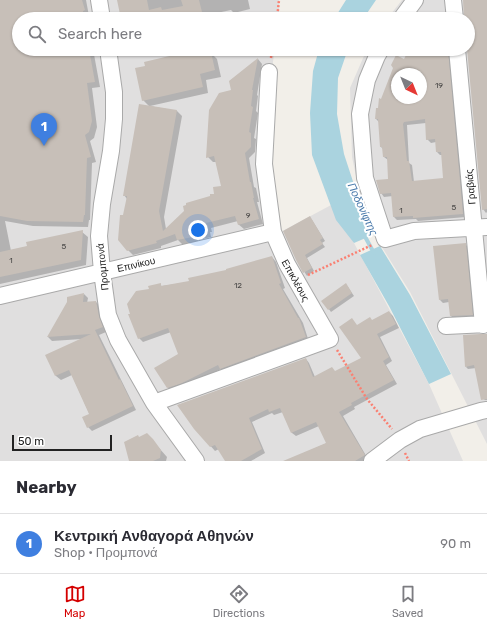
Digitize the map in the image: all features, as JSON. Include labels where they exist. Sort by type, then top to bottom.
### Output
[{"type":"street","points":[[99,0],[101,12]]},
{"type":"street","points":[[406,12],[415,0]]},
{"type":"street","points":[[453,0],[454,12]]},
{"type":"street","name":"Προμπονά","points":[[109,56],[114,92],[114,119],[112,151],[102,210],[100,236],[102,272],[108,315],[118,340],[154,403],[196,461]]},
{"type":"street","points":[[377,56],[367,80],[360,114],[365,178],[386,239],[414,231],[481,228]]},
{"type":"street","name":"Γραβιάς","points":[[458,56],[481,228],[485,324]]},
{"type":"street","name":"Επικλέους","points":[[269,72],[264,164],[273,232],[287,264],[330,340]]},
{"type":"street","name":"Επινίκου","points":[[0,296],[273,232]]},
{"type":"street","points":[[446,326],[485,324]]},
{"type":"street","points":[[154,403],[330,340]]},
{"type":"street","points":[[372,461],[400,440],[420,429],[487,410]]},
{"type":"path","points":[[278,12],[279,0]]},
{"type":"path","points":[[311,274],[386,239]]},
{"type":"path","points":[[330,340],[367,399],[384,418],[400,440],[409,461]]},
{"type":"shaded area","points":[[0,0],[279,0],[279,12],[12,12],[12,56],[274,56],[268,93],[275,235],[333,204],[341,223],[354,243],[429,384],[463,461],[0,461]]},
{"type":"shaded area","points":[[402,0],[487,0],[487,444],[410,292],[380,244],[376,231],[360,195],[352,157],[350,88],[364,56],[475,56],[475,12],[393,12]]},
{"type":"water","points":[[346,0],[376,0],[368,12],[338,12]]},
{"type":"water","points":[[317,56],[346,56],[338,78],[337,114],[344,154],[362,209],[375,234],[354,243],[336,220],[312,155],[310,113],[313,71]]},
{"type":"water","points":[[380,246],[410,295],[451,374],[429,384],[389,306],[360,255]]},
{"type":"building","points":[[0,0],[82,0],[85,10],[83,12],[12,12],[12,56],[90,56],[95,82],[87,83],[92,121],[89,132],[85,135],[91,157],[87,158],[85,215],[83,222],[27,221],[0,216]]},
{"type":"building","points":[[117,0],[147,0],[149,10],[161,7],[162,10],[183,6],[181,0],[199,0],[202,12],[120,12]]},
{"type":"building","points":[[463,0],[487,0],[487,209],[482,210],[468,56],[475,56],[475,12],[464,12]]},
{"type":"building","points":[[169,56],[212,56],[215,70],[200,74],[203,87],[142,101],[135,68],[145,66],[144,62]]},
{"type":"building","points":[[396,56],[404,59],[406,56],[449,56],[463,214],[413,218],[413,216],[393,217],[391,193],[380,194],[376,180],[388,179],[387,157],[383,157],[382,147],[380,147],[378,119],[375,119],[376,108],[378,108],[379,98],[381,99],[391,73],[391,104],[427,104],[427,68],[393,68],[391,65]],"holes":[[[425,119],[426,140],[435,139],[436,152],[441,152],[443,178],[412,181],[409,161],[407,161],[404,122]]]},
{"type":"building","points":[[258,58],[252,90],[251,106],[253,107],[249,132],[251,133],[251,147],[245,153],[253,198],[259,219],[238,225],[235,216],[206,223],[208,226],[206,227],[207,232],[193,235],[193,237],[177,240],[175,234],[156,241],[157,243],[127,251],[118,240],[120,215],[123,215],[127,196],[123,196],[139,104],[177,110],[159,211],[163,231],[184,211],[183,206],[186,205],[186,203],[210,196],[210,194],[214,194],[213,187],[221,186],[214,156],[206,158],[209,110],[219,93],[231,90],[229,81]]},
{"type":"building","points":[[310,216],[323,238],[320,240],[323,244],[305,255],[312,268],[303,273],[283,231]]},
{"type":"building","points":[[83,230],[81,260],[0,277],[0,252],[27,246],[26,242]]},
{"type":"building","points":[[466,243],[473,315],[450,316],[448,299],[439,300],[433,246]]},
{"type":"building","points":[[272,256],[281,283],[279,284],[299,318],[306,337],[220,369],[218,365],[180,384],[167,388],[154,368],[178,354],[168,328],[138,339],[128,314],[130,314],[127,304],[136,291],[149,289],[148,286],[161,283],[161,286],[189,281],[188,278],[226,270]]},
{"type":"building","points":[[346,283],[352,293],[328,310],[321,301]]},
{"type":"building","points":[[84,293],[83,302],[96,301],[103,327],[95,330],[133,406],[87,428],[82,417],[89,414],[69,370],[55,376],[45,355],[91,334],[47,337],[67,302],[67,297]]},
{"type":"building","points":[[389,311],[396,324],[377,334],[389,357],[383,361],[394,380],[351,403],[352,405],[339,412],[365,455],[355,461],[283,461],[326,443],[316,422],[291,433],[280,408],[269,412],[268,409],[249,418],[262,449],[241,461],[225,461],[215,445],[210,447],[194,429],[177,405],[306,358],[313,377],[332,367],[335,371],[361,358],[339,327],[352,318],[357,325],[370,317],[372,320]]},
{"type":"building","points":[[487,334],[487,399],[481,400],[474,365],[465,367],[463,335]]},
{"type":"building","points":[[147,433],[161,450],[160,458],[153,461],[129,461],[124,442],[138,435],[139,437]]},
{"type":"waterway","name":"Ποδονίφτης","points":[[363,233],[374,253]]},
{"type":"place","name":"Κεντρική Ανθαγορά Αθηνών","points":[[44,146]]}]
